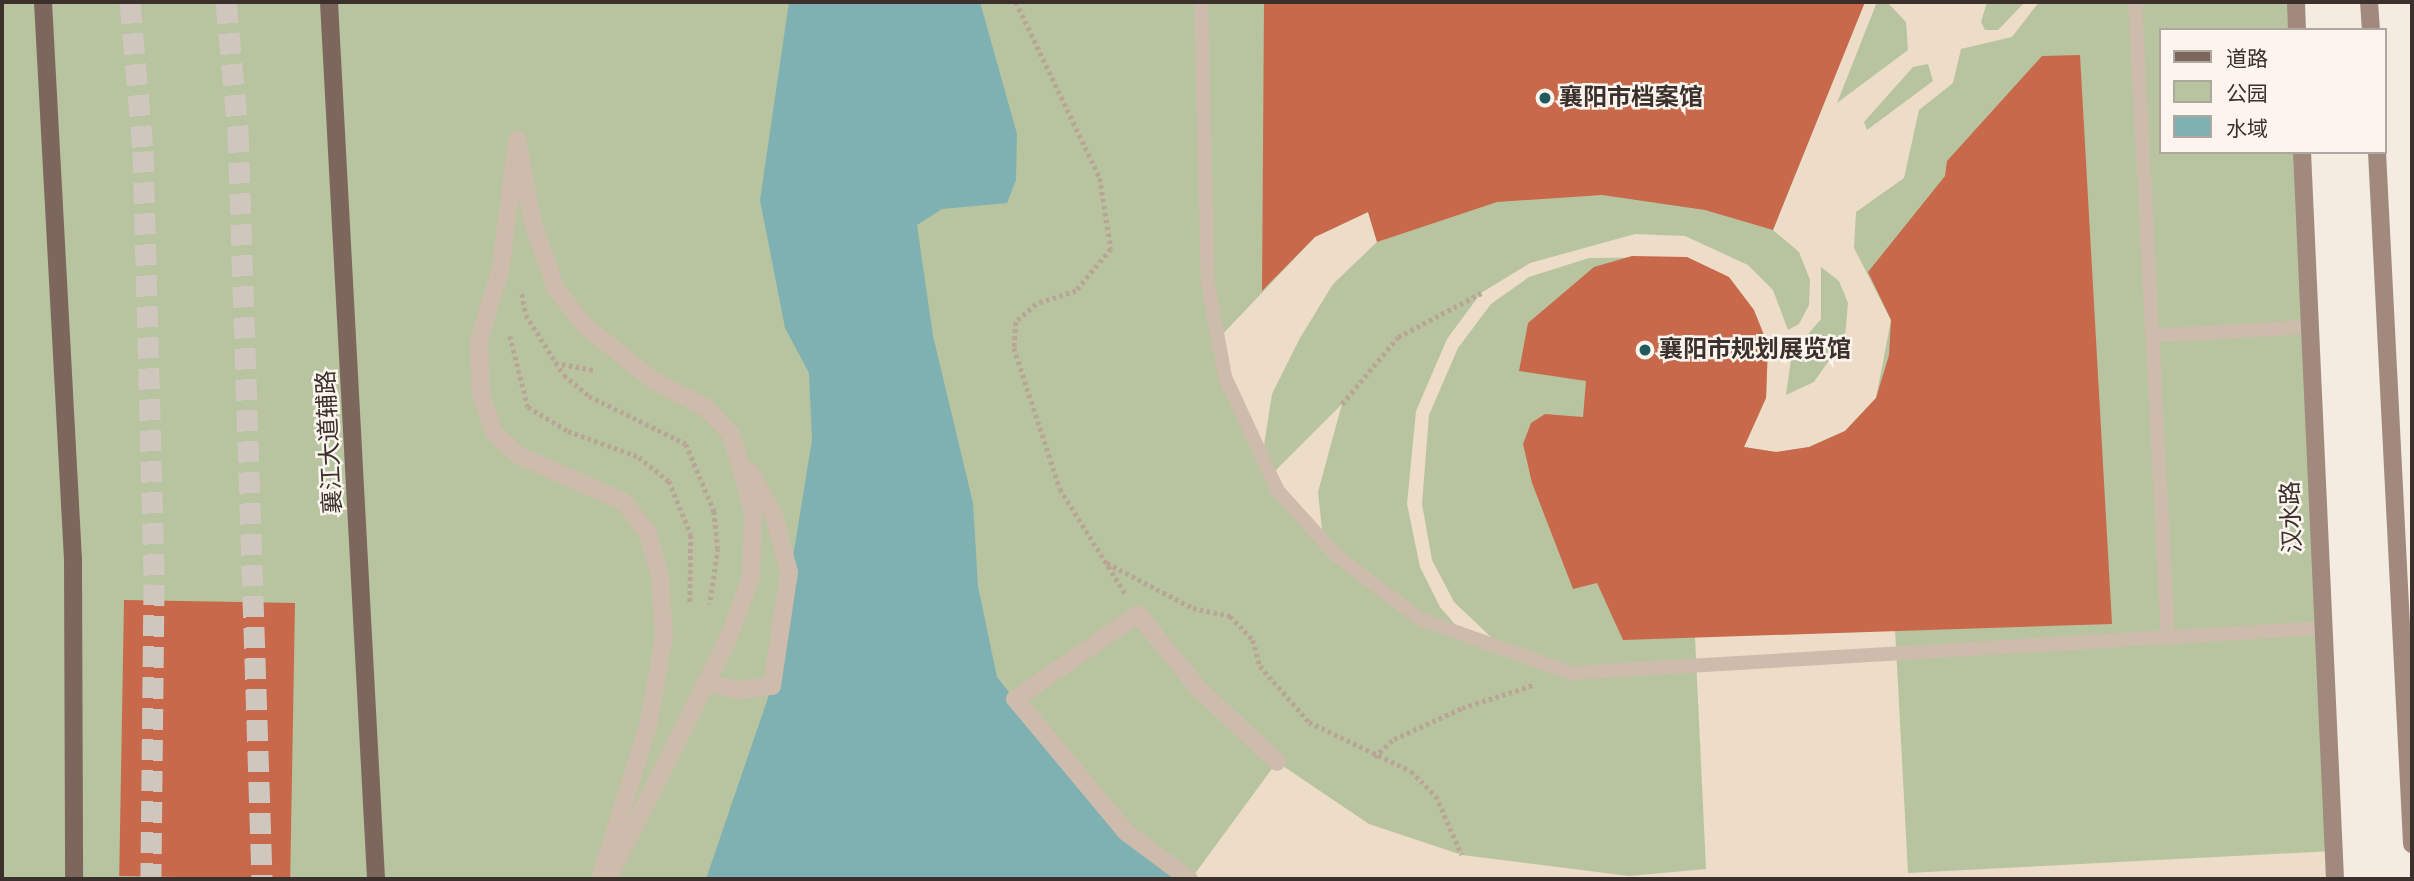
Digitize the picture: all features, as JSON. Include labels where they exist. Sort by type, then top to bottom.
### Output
[{"type":"main road","points":[[43,2],[73,560],[74,879]]},
{"type":"main road","name":"襄江大道辅路","points":[[329,2],[376,879]]},
{"type":"main road","points":[[2296,2],[2297,28]]},
{"type":"main road","points":[[2369,2],[2371,28]]},
{"type":"main road","name":"汉水路","points":[[2302,154],[2321,628],[2335,879]]},
{"type":"main road","points":[[2377,154],[2408,696],[2412,844]]},
{"type":"street","points":[[600,879],[648,726],[663,637],[660,578],[648,533],[625,502],[518,455],[494,433],[485,407],[479,341],[501,267],[517,140],[533,223],[556,289],[585,326],[653,380],[706,408],[731,434],[774,516],[789,572],[772,686],[738,690],[705,682]]},
{"type":"street","points":[[608,879],[705,682],[751,577],[753,511],[731,434]]},
{"type":"street","points":[[1189,879],[1126,832],[1015,699],[1138,614],[1198,688],[1277,762]]},
{"type":"lane","points":[[1201,2],[1208,284],[1225,377],[1278,491],[1337,556],[1420,619],[1571,673],[2321,628]]},
{"type":"lane","points":[[2135,2],[2168,638]]},
{"type":"lane","points":[[2152,336],[2309,327]]},
{"type":"path","points":[[1016,2],[1100,178],[1109,213],[1111,249],[1097,273],[1076,291],[1036,304],[1016,322],[1014,348],[1060,489],[1138,614]]},
{"type":"path","points":[[519,279],[526,315],[564,375],[589,396],[685,444],[702,473],[718,548],[706,620]]},
{"type":"path","points":[[1342,404],[1398,337],[1481,293]]},
{"type":"path","points":[[509,327],[528,407],[568,430],[639,457],[669,481],[691,535],[690,610]]},
{"type":"path","points":[[1106,563],[1193,608],[1230,616],[1252,640],[1260,666],[1309,722],[1374,758],[1411,771],[1436,796],[1462,855]]},
{"type":"path","points":[[1374,758],[1394,739],[1462,708],[1571,673]]},
{"type":"green space","points":[[2,2],[2297,2],[2298,28],[2158,28],[2158,154],[2303,154],[2335,879],[2,879]]},
{"type":"shaded area","points":[[1865,2],[1877,2],[1837,103],[1908,50],[1906,22],[1887,2],[1987,2],[1981,22],[1985,30],[1998,30],[2025,2],[2039,2],[2012,37],[1961,49],[1953,83],[1919,110],[1904,178],[1856,212],[1854,248],[1891,320],[1876,398],[1845,431],[1809,447],[1776,452],[1744,447],[1766,398],[1768,345],[1687,257],[1589,258],[1529,277],[1491,304],[1458,348],[1429,415],[1422,504],[1432,560],[1454,602],[1511,656],[1467,638],[1440,607],[1420,567],[1407,504],[1416,411],[1447,339],[1481,293],[1530,263],[1635,234],[1685,236],[1748,265],[1773,290],[1788,330],[1799,324],[1809,305],[1810,280],[1799,252],[1773,230]],"holes":[[[1928,64],[1933,81],[1867,130],[1864,122],[1913,67]],[[1821,267],[1839,281],[1848,303],[1845,337],[1814,382],[1786,395],[1792,353],[1821,319]]]},
{"type":"shaded area","points":[[1368,212],[1377,242],[1333,284],[1300,338],[1272,394],[1262,458],[1218,339],[1315,237]]},
{"type":"shaded area","points":[[1342,404],[1318,492],[1323,539],[1271,475]]},
{"type":"shaded area","points":[[1895,628],[1908,873],[2333,851],[2335,879],[1191,879],[1277,762],[1369,824],[1462,855],[1629,876],[1706,869],[1695,637]]},
{"type":"water","points":[[789,2],[980,2],[1017,134],[1016,180],[1007,203],[942,209],[917,225],[933,336],[973,503],[978,586],[997,677],[1065,763],[1189,879],[706,879],[772,686],[812,440],[809,373],[785,328],[760,200]]},
{"type":"building","name":"襄阳市档案馆","points":[[1264,2],[1865,2],[1773,230],[1705,210],[1602,195],[1497,202],[1377,242],[1368,212],[1315,237],[1262,291]]},
{"type":"building","name":"襄阳市规划展览馆","points":[[2080,55],[2112,624],[1623,640],[1597,583],[1573,589],[1532,483],[1523,444],[1531,423],[1545,414],[1583,417],[1586,381],[1519,371],[1528,323],[1594,267],[1632,256],[1687,257],[1729,277],[1754,310],[1768,345],[1766,398],[1744,447],[1776,452],[1809,447],[1845,431],[1876,398],[1889,355],[1891,320],[1868,272],[1945,176],[1947,161],[2042,56]]},
{"type":"building","points":[[124,600],[295,603],[290,879],[119,876]]},
{"type":"tunnel","points":[[130,2],[143,151],[154,584],[151,879]]},
{"type":"tunnel","points":[[226,2],[238,131],[262,879]]},
{"type":"place","name":"襄阳市档案馆","points":[[1545,98]]},
{"type":"place","name":"襄阳市规划展览馆","points":[[1645,350]]}]
